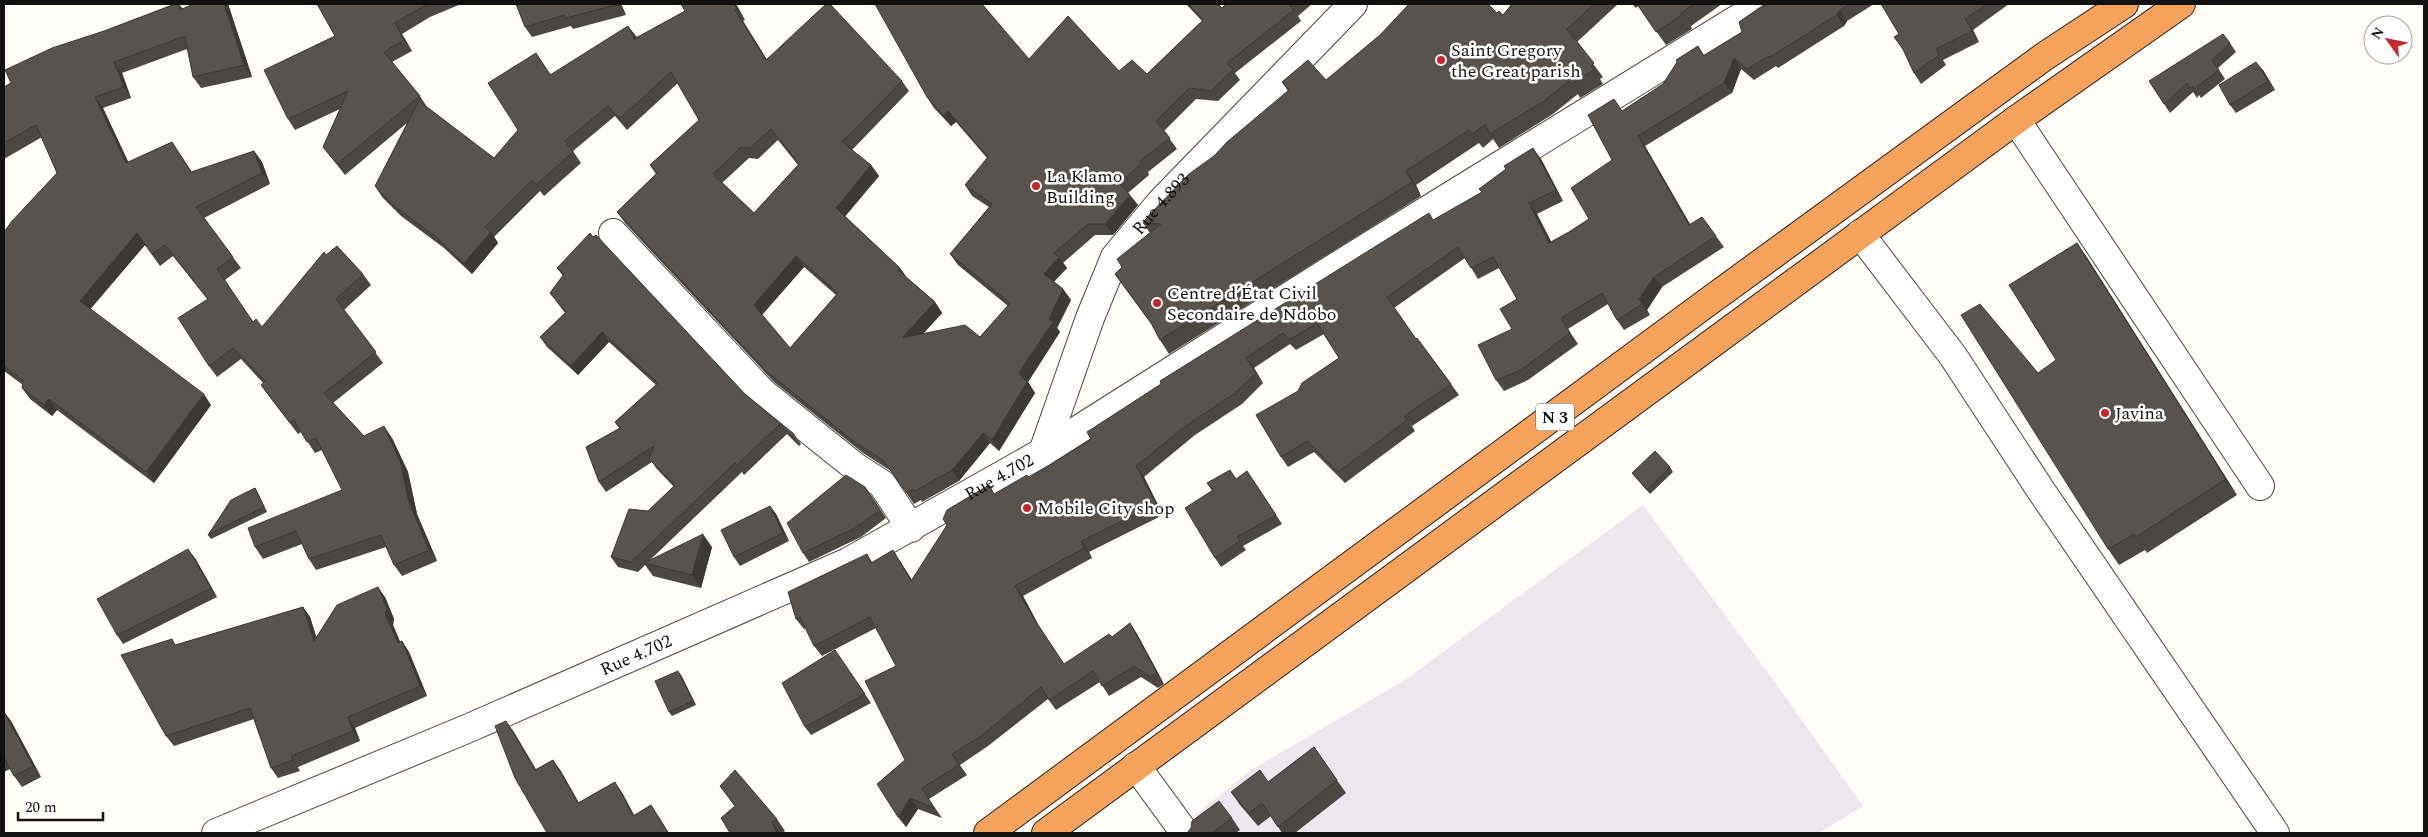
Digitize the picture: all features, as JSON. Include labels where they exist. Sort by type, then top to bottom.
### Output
[{"type":"highway","name":"N 3","points":[[988,833],[2046,56],[2124,4]]},
{"type":"highway","name":"N 3","points":[[1046,833],[2016,120],[2181,4]]},
{"type":"highway","points":[[1526,438],[1543,466]]},
{"type":"street","name":"Rue 4.893","points":[[1043,452],[1090,318],[1115,258],[1160,203],[1354,4]]},
{"type":"street","name":"Rue 4.702","points":[[216,833],[469,728],[839,566],[911,528],[1043,452],[1358,252],[1762,4]]},
{"type":"street","points":[[2016,120],[2260,486]]},
{"type":"street","points":[[613,233],[763,393],[854,466],[882,484],[911,528]]},
{"type":"street","points":[[1860,234],[1953,356],[2042,492],[2275,833]]},
{"type":"street","points":[[1136,766],[1185,833]]},
{"type":"shaded area","points":[[1643,505],[1774,681],[1863,806],[1819,833],[1207,833],[1195,815],[1251,770],[1405,680]]},
{"type":"building","points":[[179,4],[180,10],[193,4],[224,4],[244,65],[193,77],[185,36],[114,62],[124,87],[95,97],[126,163],[172,142],[191,172],[254,151],[262,173],[196,207],[233,257],[217,269],[253,322],[256,319],[262,327],[324,252],[326,255],[337,246],[363,274],[336,299],[376,352],[324,393],[364,436],[384,426],[400,461],[409,502],[429,550],[394,565],[381,535],[309,559],[296,531],[255,547],[248,528],[342,490],[316,438],[307,442],[294,420],[290,423],[261,385],[265,381],[233,348],[209,366],[178,318],[208,299],[165,245],[152,254],[137,233],[80,301],[204,394],[146,472],[49,399],[44,405],[22,388],[23,380],[4,366],[4,232],[57,173],[36,125],[4,143],[4,87],[11,83],[5,70],[52,48],[104,31]]},
{"type":"building","points":[[317,4],[429,4],[395,23],[404,40],[384,52],[420,96],[337,164],[323,147],[348,91],[288,119],[264,70],[335,36]]},
{"type":"building","points":[[516,4],[619,4],[566,18],[564,15],[525,27]]},
{"type":"building","points":[[681,4],[734,4],[737,9],[735,10],[766,60],[826,4],[830,4],[902,81],[842,142],[871,165],[836,208],[900,268],[898,270],[935,302],[902,338],[965,325],[980,337],[1010,303],[950,254],[992,204],[965,185],[988,157],[948,111],[944,116],[927,97],[875,4],[982,4],[1029,59],[1068,16],[1119,71],[1132,60],[1147,74],[1203,20],[1188,4],[1218,4],[1222,8],[1226,4],[1293,4],[1290,6],[1294,10],[1227,63],[1233,70],[1211,91],[1189,88],[1156,121],[1170,138],[1140,161],[1141,164],[1119,183],[1130,195],[1105,224],[1088,224],[1054,253],[1059,257],[1044,274],[1063,289],[1049,319],[1053,322],[1020,371],[1020,375],[1027,382],[992,440],[983,433],[952,470],[915,491],[913,489],[907,493],[883,460],[856,443],[766,371],[617,212],[657,173],[650,165],[699,120],[671,72],[619,119],[608,106],[565,141],[573,152],[536,185],[532,180],[485,227],[491,232],[464,263],[436,237],[393,205],[375,186],[419,101],[494,158],[518,130],[488,83],[536,53],[550,75],[628,26],[634,39],[685,11]],"holes":[[[771,129],[799,164],[754,213],[713,174],[741,147],[750,148]],[[796,256],[838,293],[790,348],[754,305]]]},
{"type":"building","points":[[1409,4],[1488,4],[1497,13],[1499,11],[1503,15],[1512,4],[1594,4],[1567,29],[1594,63],[1591,66],[1594,70],[1571,84],[1569,81],[1544,101],[1490,134],[1485,124],[1473,134],[1469,130],[1406,171],[1412,182],[1160,340],[1151,323],[1115,274],[1122,267],[1117,259],[1161,224],[1143,223],[1189,174],[1214,156],[1227,142],[1289,90],[1282,82],[1308,60],[1326,80],[1380,35]]},
{"type":"building","points":[[1637,4],[1694,4],[1681,13],[1682,15],[1656,32]]},
{"type":"building","points":[[1765,4],[1850,4],[1840,10],[1837,15],[1770,57],[1747,69],[1734,58],[1724,83],[1638,136],[1689,225],[1702,217],[1716,236],[1654,277],[1639,299],[1642,304],[1617,320],[1602,293],[1561,318],[1570,333],[1521,370],[1496,380],[1478,345],[1512,329],[1500,309],[1517,299],[1493,257],[1471,268],[1458,247],[1387,297],[1416,339],[1451,384],[1404,416],[1407,420],[1338,472],[1307,441],[1281,457],[1256,415],[1298,391],[1302,383],[1339,358],[1317,323],[1289,340],[1283,333],[1246,358],[1256,373],[1235,393],[1187,425],[1136,466],[1156,504],[1081,541],[1084,548],[1015,586],[1032,616],[1064,664],[1109,634],[1112,637],[1130,623],[1157,673],[1151,677],[1134,666],[1102,686],[1093,671],[1049,700],[1041,687],[981,736],[952,754],[959,765],[922,788],[934,808],[910,798],[898,817],[877,784],[905,760],[865,681],[896,666],[870,617],[814,646],[800,617],[796,619],[788,592],[867,554],[871,563],[893,550],[911,581],[947,525],[943,519],[947,510],[989,485],[994,494],[1027,475],[1029,478],[1091,439],[1087,432],[1161,384],[1160,381],[1429,213],[1433,220],[1482,192],[1479,189],[1506,169],[1504,166],[1533,148],[1556,190],[1529,203],[1549,243],[1569,232],[1589,219],[1571,188],[1612,160],[1588,115],[1614,99],[1622,111],[1663,84],[1677,62],[1676,60],[1698,46],[1703,56],[1742,32],[1739,22]]},
{"type":"building","points":[[1881,4],[1987,4],[1965,19],[1972,31],[1936,49],[1939,55],[1914,73],[1902,47],[1894,37],[1899,34]]},
{"type":"building","points":[[2223,34],[2230,43],[2212,60],[2219,70],[2194,89],[2193,86],[2190,89],[2187,83],[2164,104],[2149,81]]},
{"type":"building","points":[[2256,62],[2268,81],[2230,105],[2219,85]]},
{"type":"building","points":[[590,233],[593,237],[596,235],[745,394],[794,434],[792,437],[780,424],[737,465],[735,463],[631,562],[611,557],[629,509],[648,511],[675,485],[649,459],[654,446],[599,482],[586,447],[620,428],[615,422],[658,383],[602,332],[571,366],[540,337],[566,312],[550,293],[564,274],[557,268]]},
{"type":"building","name":"Javina","points":[[2077,243],[2226,479],[2136,537],[2134,534],[2108,549],[1961,315],[1980,304],[2038,373],[2056,360],[2009,285]]},
{"type":"building","points":[[1655,451],[1670,467],[1647,490],[1632,473]]},
{"type":"building","points":[[1230,470],[1236,479],[1247,471],[1276,515],[1237,537],[1240,541],[1215,558],[1185,508],[1213,490],[1207,483]]},
{"type":"building","points":[[846,475],[865,487],[880,510],[855,528],[803,553],[787,523]]},
{"type":"building","points":[[255,488],[264,507],[208,535],[231,500]]},
{"type":"building","points":[[770,506],[783,533],[734,557],[721,530]]},
{"type":"building","points":[[703,534],[692,575],[644,563]]},
{"type":"building","points":[[188,549],[211,588],[117,635],[97,599]]},
{"type":"building","points":[[378,587],[387,609],[385,614],[398,643],[402,641],[420,686],[348,717],[353,731],[291,756],[293,760],[271,768],[250,708],[166,736],[121,655],[172,639],[175,645],[303,607],[314,641],[337,605]]},
{"type":"building","points":[[835,650],[865,694],[805,727],[782,683]]},
{"type":"building","points":[[678,671],[693,701],[669,712],[655,681]]},
{"type":"building","points":[[4,712],[33,766],[14,776],[4,757]]},
{"type":"building","points":[[506,721],[535,770],[553,760],[578,803],[615,782],[633,816],[651,805],[668,833],[547,833],[515,778],[495,726]]},
{"type":"building","points":[[1314,747],[1337,780],[1278,827],[1262,803],[1249,813],[1231,792],[1260,770],[1268,782]]},
{"type":"building","points":[[735,770],[777,819],[772,822],[777,833],[730,833],[721,818],[735,806],[720,786]]},
{"type":"building","points":[[1219,801],[1232,818],[1212,833],[1187,833],[1191,828],[1192,821]]},
{"type":"place","name":"Saint Gregory the Great parish","points":[[1441,60]]},
{"type":"place","name":"La Klamo Building","points":[[1036,186]]},
{"type":"place","name":"Centre d’État Civil Secondaire de Ndobo","points":[[1157,303]]},
{"type":"place","name":"Javina","points":[[2105,413]]},
{"type":"place","name":"Mobile City shop","points":[[1027,508]]}]
